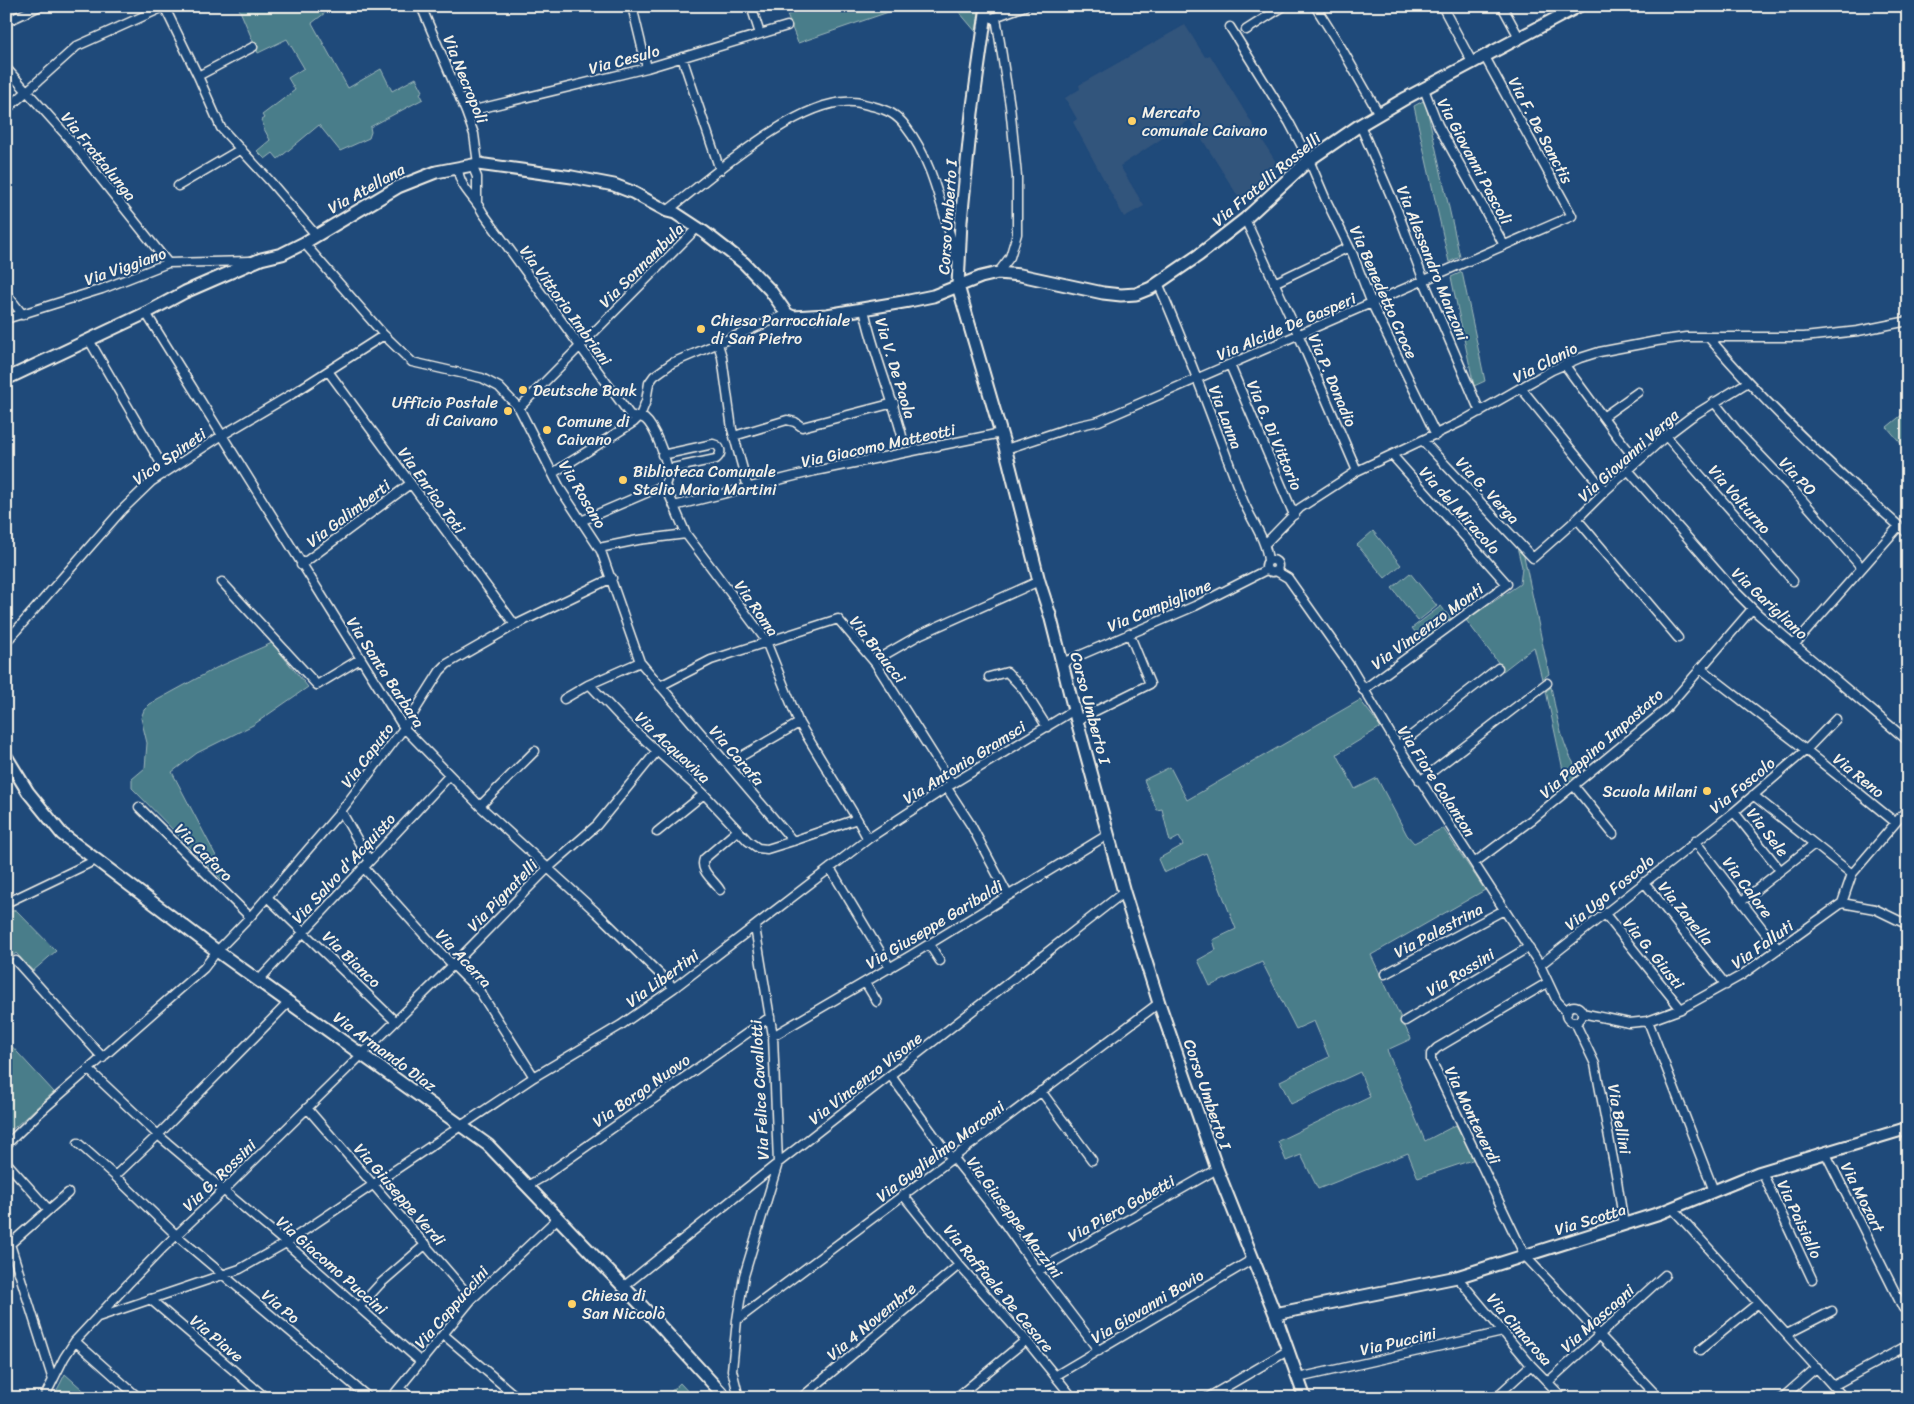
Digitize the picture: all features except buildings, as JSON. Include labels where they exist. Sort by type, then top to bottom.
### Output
[{"type":"main road","name":"Corso Umberto I","points":[[987,6],[990,19],[972,113],[961,221],[958,286],[1006,449],[1039,581],[1050,615],[1124,892],[1159,1003],[1217,1170],[1289,1350],[1305,1398]]},
{"type":"main road","name":"Via Fratelli Rosselli","points":[[788,314],[793,317],[864,309],[933,296],[998,273],[1020,275],[1121,295],[1136,294],[1158,283],[1199,255],[1245,219],[1309,160],[1360,126],[1424,89],[1520,39],[1559,11],[1579,6]]},
{"type":"main road","name":"Via Atellana","points":[[6,379],[146,313],[185,292],[257,261],[282,254],[304,243],[398,186],[422,176],[475,165],[532,171],[614,185],[632,192],[667,211],[675,213],[744,263],[770,290],[788,314]]},
{"type":"main road","name":"Via Armando Diaz","points":[[6,756],[28,792],[62,834],[217,951],[488,1145],[624,1287],[726,1398]]},
{"type":"main road","name":"Via Scotta","points":[[1275,1314],[1457,1277],[1624,1225],[1673,1208],[1762,1172],[1825,1152],[1906,1132]]},
{"type":"street","points":[[6,22],[40,6]]},
{"type":"street","name":"Via Necropoli","points":[[421,6],[474,134],[475,165]]},
{"type":"street","points":[[632,6],[647,68]]},
{"type":"street","points":[[750,6],[760,34]]},
{"type":"street","points":[[998,273],[1010,257],[1017,234],[1017,176],[1010,106],[990,19],[1025,6]]},
{"type":"street","points":[[1246,30],[1284,6]]},
{"type":"street","points":[[1315,6],[1379,114]]},
{"type":"street","points":[[1442,6],[1473,64]]},
{"type":"street","points":[[1502,6],[1520,39]]},
{"type":"street","points":[[6,110],[77,46],[165,7],[221,128],[316,235]]},
{"type":"street","name":"Via Cesulo","points":[[466,112],[647,68],[787,26]]},
{"type":"street","name":"Via Benedetto Croce","points":[[1230,27],[1289,122],[1309,160],[1349,247],[1372,304],[1436,435]]},
{"type":"street","points":[[198,76],[253,47]]},
{"type":"street","points":[[682,57],[720,170]]},
{"type":"street","name":"Via F. De Sanctis","points":[[1485,57],[1572,216]]},
{"type":"street","name":"Via Frattalunga","points":[[6,68],[66,135],[168,263]]},
{"type":"street","name":"Via Giovanni Pascoli","points":[[1424,89],[1438,125],[1504,245]]},
{"type":"street","points":[[667,211],[750,147],[804,113],[822,106],[853,101],[884,108],[895,114],[907,128],[928,169],[955,250],[954,269],[958,286]]},
{"type":"street","name":"Via Alessandro Manzoni","points":[[1360,126],[1480,412]]},
{"type":"street","points":[[178,186],[240,149]]},
{"type":"street","points":[[475,165],[478,177],[477,201]]},
{"type":"street","name":"Via Vittorio Imbriani","points":[[458,168],[460,181],[471,197],[477,201],[483,213],[579,347],[630,415],[640,416]]},
{"type":"street","name":"Via Alcide De Gasperi","points":[[1006,449],[1072,427],[1099,421],[1299,336],[1572,216]]},
{"type":"street","name":"Via P. Donadio","points":[[1245,219],[1299,336],[1357,471]]},
{"type":"street","name":"Via Sonnambula","points":[[519,408],[697,228]]},
{"type":"street","name":"Via Rosano","points":[[304,243],[384,335],[412,362],[482,378],[498,387],[519,408],[561,490],[599,548],[612,578],[640,662],[660,686]]},
{"type":"street","points":[[1274,283],[1349,247]]},
{"type":"street","name":"Via Viggiano","points":[[6,319],[102,289],[168,263],[257,261]]},
{"type":"street","name":"Via Lanna","points":[[1158,283],[1182,338],[1248,514],[1266,544],[1268,560]]},
{"type":"street","points":[[6,293],[23,315]]},
{"type":"street","name":"Via V. De Paola","points":[[864,309],[874,347],[894,404],[906,452]]},
{"type":"street","name":"Via Santa Barbara","points":[[146,313],[404,728],[480,806],[674,988]]},
{"type":"street","points":[[553,473],[597,447],[640,416],[646,401],[649,383],[654,376],[672,363],[788,314]]},
{"type":"street","name":"Via Clanio","points":[[1266,544],[1294,515],[1312,500],[1357,471],[1436,435],[1564,364],[1599,352],[1657,341],[1686,338],[1804,337],[1858,331],[1908,321]]},
{"type":"street","name":"Vico Spineti","points":[[6,642],[126,505],[151,482],[221,436],[384,335]]},
{"type":"street","points":[[1710,338],[1789,425],[1908,534]]},
{"type":"street","points":[[89,340],[166,472]]},
{"type":"street","points":[[718,344],[722,357],[734,436],[748,488]]},
{"type":"street","points":[[1564,364],[1637,461]]},
{"type":"street","name":"Via G. Di Vittorio","points":[[1230,365],[1294,515]]},
{"type":"street","name":"Via Enrico Toti","points":[[328,371],[515,625]]},
{"type":"street","name":"Via Giovanni Verga","points":[[1532,558],[1666,436],[1714,402],[1748,382]]},
{"type":"street","points":[[1521,388],[1605,491]]},
{"type":"street","points":[[1603,417],[1638,392]]},
{"type":"street","name":"Via PO","points":[[1714,402],[1862,568]]},
{"type":"street","points":[[734,436],[787,420],[802,427],[894,404]]},
{"type":"street","points":[[582,521],[665,485],[668,469],[657,437],[646,420],[640,416]]},
{"type":"street","name":"Via Giacomo Matteotti","points":[[674,506],[906,452],[1001,433]]},
{"type":"street","name":"Via Volturno","points":[[1666,436],[1793,581]]},
{"type":"street","name":"Via G. Verga","points":[[1423,441],[1532,558]]},
{"type":"street","points":[[662,455],[713,444],[720,450],[720,455],[716,459],[668,469]]},
{"type":"street","name":"Via del Miracolo","points":[[1392,455],[1507,584]]},
{"type":"street","name":"Via Garigliano","points":[[1628,470],[1730,586],[1752,608],[1794,646],[1908,741]]},
{"type":"street","name":"Via Galimberti","points":[[301,565],[410,484]]},
{"type":"street","name":"Via Roma","points":[[665,485],[686,534],[766,643],[799,723],[868,838]]},
{"type":"street","points":[[1577,519],[1678,638]]},
{"type":"street","points":[[1794,646],[1899,526]]},
{"type":"street","points":[[599,548],[638,540],[686,534]]},
{"type":"street","points":[[1268,560],[1276,562],[1278,567],[1276,571],[1266,570],[1265,566],[1268,560]]},
{"type":"street","name":"Via Campiglione","points":[[1062,663],[1195,606],[1266,570]]},
{"type":"street","name":"Via Fiore Colanton","points":[[1276,571],[1288,578],[1350,666],[1420,781],[1540,964],[1558,1001],[1567,1012]]},
{"type":"street","name":"Via Caputo","points":[[6,1145],[39,1113],[204,968],[341,811],[404,728],[440,671],[447,664],[515,625],[612,578]]},
{"type":"street","points":[[874,661],[920,634],[1039,581]]},
{"type":"street","points":[[222,582],[317,685],[360,660]]},
{"type":"street","name":"Via Vincenzo Monti","points":[[1363,690],[1507,584]]},
{"type":"street","name":"Via Peppino Impastato","points":[[1474,863],[1574,786],[1665,710],[1752,608]]},
{"type":"street","name":"Via Braucci","points":[[766,643],[838,619],[874,661],[949,786],[1008,895]]},
{"type":"street","name":"Via Antonio Gramsci","points":[[868,838],[949,786],[1047,727],[1150,684],[1129,633]]},
{"type":"street","points":[[660,686],[711,660],[766,643]]},
{"type":"street","points":[[564,699],[640,662]]},
{"type":"street","points":[[1398,746],[1498,668]]},
{"type":"street","name":"Via Reno","points":[[1700,668],[1895,822]]},
{"type":"street","points":[[989,677],[1007,672],[1023,689],[1047,727]]},
{"type":"street","points":[[1420,781],[1547,683]]},
{"type":"street","name":"Via Acquaviva","points":[[590,685],[623,720],[704,794],[758,848],[766,849],[793,841]]},
{"type":"street","name":"Via Carafa","points":[[660,686],[793,841]]},
{"type":"street","name":"Via Foscolo","points":[[1696,841],[1734,812],[1806,750],[1836,720]]},
{"type":"street","points":[[728,764],[737,757],[750,752],[799,723]]},
{"type":"street","name":"Via Pignatelli","points":[[362,1054],[548,868],[597,825],[657,750]]},
{"type":"street","points":[[480,806],[535,751]]},
{"type":"street","name":"Via Salvo d'Acquisto","points":[[259,980],[362,867],[449,776]]},
{"type":"street","points":[[1574,786],[1613,834]]},
{"type":"street","points":[[658,832],[704,794]]},
{"type":"street","points":[[1753,795],[1813,845],[1852,874]]},
{"type":"street","name":"Via Cafaro","points":[[139,807],[250,917]]},
{"type":"street","points":[[1908,808],[1852,874],[1842,903],[1875,909],[1908,925]]},
{"type":"street","points":[[341,811],[369,860]]},
{"type":"street","name":"Via Sele","points":[[1734,812],[1780,870]]},
{"type":"street","points":[[793,841],[857,818]]},
{"type":"street","points":[[720,890],[702,864],[704,859],[738,830]]},
{"type":"street","name":"Via Giuseppe Garibaldi","points":[[773,1036],[890,968],[1109,834]]},
{"type":"street","name":"Via Libertini","points":[[98,1317],[240,1269],[286,1243],[462,1127],[534,1077],[620,1025],[674,988],[868,838]]},
{"type":"street","name":"Via Ugo Foscolo","points":[[1540,964],[1696,841]]},
{"type":"street","name":"Via Calore","points":[[1696,841],[1778,949]]},
{"type":"street","points":[[1742,901],[1813,845]]},
{"type":"street","points":[[6,903],[96,860]]},
{"type":"street","name":"Via Acerra","points":[[362,867],[480,992],[534,1077]]},
{"type":"street","points":[[830,868],[890,968]]},
{"type":"street","name":"Via Zanella","points":[[1644,882],[1726,985]]},
{"type":"street","name":"Via Vincenzo Visone","points":[[624,1287],[778,1163],[1124,892]]},
{"type":"street","name":"Via Bianco","points":[[267,897],[395,1021]]},
{"type":"street","name":"Via Falluti","points":[[1582,1013],[1629,1023],[1648,1021],[1681,1009],[1726,985],[1842,903]]},
{"type":"street","name":"Via Palestrina","points":[[1385,974],[1504,910]]},
{"type":"street","name":"Via G. Giusti","points":[[1605,914],[1681,1009]]},
{"type":"street","name":"Via Felice Cavallotti","points":[[739,1398],[732,1370],[744,1276],[778,1163],[773,1036],[755,926]]},
{"type":"street","points":[[929,944],[940,960]]},
{"type":"street","name":"Via Rossini","points":[[1406,1021],[1529,947]]},
{"type":"street","points":[[16,961],[103,1058]]},
{"type":"street","points":[[866,982],[877,1002]]},
{"type":"street","name":"Via Monteverdi","points":[[1525,1256],[1431,1060],[1431,1054],[1437,1048],[1548,982]]},
{"type":"street","points":[[115,1176],[289,1002]]},
{"type":"street","name":"Via Guglielmo Marconi","points":[[737,1320],[1159,1003]]},
{"type":"street","points":[[1570,1007],[1580,1008],[1582,1013],[1580,1020],[1575,1022],[1568,1019],[1567,1012],[1570,1007]]},
{"type":"street","name":"Via Borgo Nuovo","points":[[527,1186],[543,1177],[770,1017]]},
{"type":"street","points":[[1648,1021],[1714,1191]]},
{"type":"street","name":"Via Bellini","points":[[1575,1022],[1595,1064],[1624,1225]]},
{"type":"street","name":"Via G. Rossini","points":[[44,1398],[64,1358],[75,1341],[176,1235],[362,1054]]},
{"type":"street","name":"Via Giacomo Puccini","points":[[89,1070],[158,1135],[286,1243],[421,1362]]},
{"type":"street","name":"Via Giuseppe Mazzini","points":[[891,1076],[947,1154],[953,1157],[994,1210],[1099,1351]]},
{"type":"street","points":[[1041,1091],[1092,1160]]},
{"type":"street","name":"Via Giuseppe Verdi","points":[[307,1108],[472,1298]]},
{"type":"street","name":"Via Po","points":[[78,1143],[176,1235],[369,1398]]},
{"type":"street","name":"Via Mozart","points":[[1825,1152],[1903,1308]]},
{"type":"street","points":[[6,1162],[49,1210]]},
{"type":"street","name":"Via Piero Gobetti","points":[[1038,1271],[1217,1170]]},
{"type":"street","name":"Via Paisiello","points":[[1762,1172],[1812,1279]]},
{"type":"street","points":[[53,1380],[10,1244],[68,1193]]},
{"type":"street","name":"Via Raffaele De Cesare","points":[[903,1195],[959,1265],[1026,1340],[1074,1398]]},
{"type":"street","points":[[1673,1208],[1844,1398]]},
{"type":"street","name":"Via Cappuccini","points":[[391,1398],[444,1335],[472,1298],[558,1218]]},
{"type":"street","points":[[359,1307],[380,1284],[426,1244]]},
{"type":"street","points":[[1525,1256],[1659,1398]]},
{"type":"street","name":"Via Giovanni Bovio","points":[[1055,1376],[1253,1259]]},
{"type":"street","name":"Via 4 Novembre","points":[[801,1398],[959,1265]]},
{"type":"street","name":"Via Mascagni","points":[[1548,1382],[1665,1275]]},
{"type":"street","name":"Via Cimarosa","points":[[1457,1277],[1503,1332],[1563,1398]]},
{"type":"street","name":"Via Piave","points":[[150,1299],[266,1398]]},
{"type":"street","points":[[1700,1350],[1758,1303]]},
{"type":"street","points":[[1787,1334],[1832,1311]]},
{"type":"street","name":"Via Puccini","points":[[1298,1378],[1503,1332]]},
{"type":"street","points":[[444,1335],[518,1398]]},
{"type":"street","points":[[956,1398],[1026,1340]]},
{"type":"street","points":[[75,1341],[139,1398]]},
{"type":"street","points":[[1833,1386],[1908,1345]]},
{"type":"street","points":[[1207,1398],[1289,1350]]},
{"type":"street","points":[[1495,1398],[1532,1365]]},
{"type":"street","points":[[1782,1398],[1817,1367]]},
{"type":"street","points":[[400,1388],[411,1398]]},
{"type":"shaded area","name":"Mercato comunale Caivano","points":[[1185,25],[1205,57],[1210,55],[1279,167],[1265,178],[1266,181],[1241,201],[1190,120],[1120,166],[1144,206],[1124,217],[1073,122],[1077,119],[1065,98],[1080,89],[1079,85]]},
{"type":"green space","points":[[238,6],[334,6],[312,23],[348,88],[381,69],[392,91],[416,78],[423,91],[420,93],[423,99],[370,127],[369,138],[340,151],[319,125],[278,159],[273,153],[265,159],[257,151],[270,140],[263,127],[261,120],[264,118],[262,115],[295,90],[288,78],[304,68],[287,39],[258,53]]},
{"type":"green space","points":[[812,6],[906,6],[798,43],[787,15]]},
{"type":"green space","points":[[954,6],[980,6],[976,32]]},
{"type":"green space","points":[[1425,100],[1460,257],[1449,262],[1414,106]]},
{"type":"green space","points":[[1462,272],[1485,381],[1474,386],[1451,277]]},
{"type":"green space","points":[[1908,410],[1908,444],[1904,447],[1887,427]]},
{"type":"green space","points":[[1373,531],[1401,565],[1385,578],[1357,545]]},
{"type":"green space","points":[[1517,547],[1524,556],[1549,674],[1542,679],[1534,647],[1503,671],[1466,620],[1520,584],[1522,567]]},
{"type":"green space","points":[[1410,573],[1437,606],[1418,621],[1392,588]]},
{"type":"green space","points":[[1441,606],[1451,619],[1422,641],[1412,628]]},
{"type":"green space","points":[[272,643],[308,687],[253,725],[197,753],[172,772],[227,877],[222,880],[132,788],[132,779],[145,768],[147,743],[141,718],[144,710],[150,704],[216,668]]},
{"type":"green space","points":[[1551,687],[1564,743],[1580,773],[1566,784],[1546,691]]},
{"type":"green space","points":[[1360,700],[1381,727],[1337,754],[1355,789],[1377,778],[1407,835],[1414,843],[1443,828],[1485,890],[1371,955],[1411,1039],[1387,1050],[1425,1141],[1456,1125],[1475,1159],[1418,1178],[1408,1153],[1318,1189],[1301,1155],[1286,1161],[1278,1141],[1370,1097],[1360,1072],[1291,1104],[1280,1081],[1329,1057],[1314,1021],[1296,1029],[1262,962],[1210,986],[1198,960],[1216,950],[1213,940],[1236,929],[1206,853],[1164,873],[1158,859],[1183,845],[1179,837],[1170,842],[1162,809],[1157,810],[1144,780],[1170,767],[1187,800]]},
{"type":"green space","points":[[16,910],[56,951],[33,971],[16,953],[6,961],[6,913]]},
{"type":"green space","points":[[6,1040],[54,1092],[6,1135]]},
{"type":"green space","points":[[65,1374],[92,1398],[53,1398]]},
{"type":"green space","points":[[680,1383],[694,1398],[664,1398]]},
{"type":"place","name":"Mercato comunale Caivano","points":[[1132,121]]},
{"type":"place","name":"Chiesa Parrocchiale di San Pietro","points":[[701,329]]},
{"type":"place","name":"Deutsche Bank","points":[[523,390]]},
{"type":"place","name":"Ufficio Postale di Caivano","points":[[508,411]]},
{"type":"place","name":"Comune di Caivano","points":[[547,430]]},
{"type":"place","name":"Biblioteca Comunale Stelio Maria Martini","points":[[623,480]]},
{"type":"place","name":"Scuola Milani","points":[[1707,791]]},
{"type":"place","name":"Chiesa di San Niccolò","points":[[572,1304]]}]
